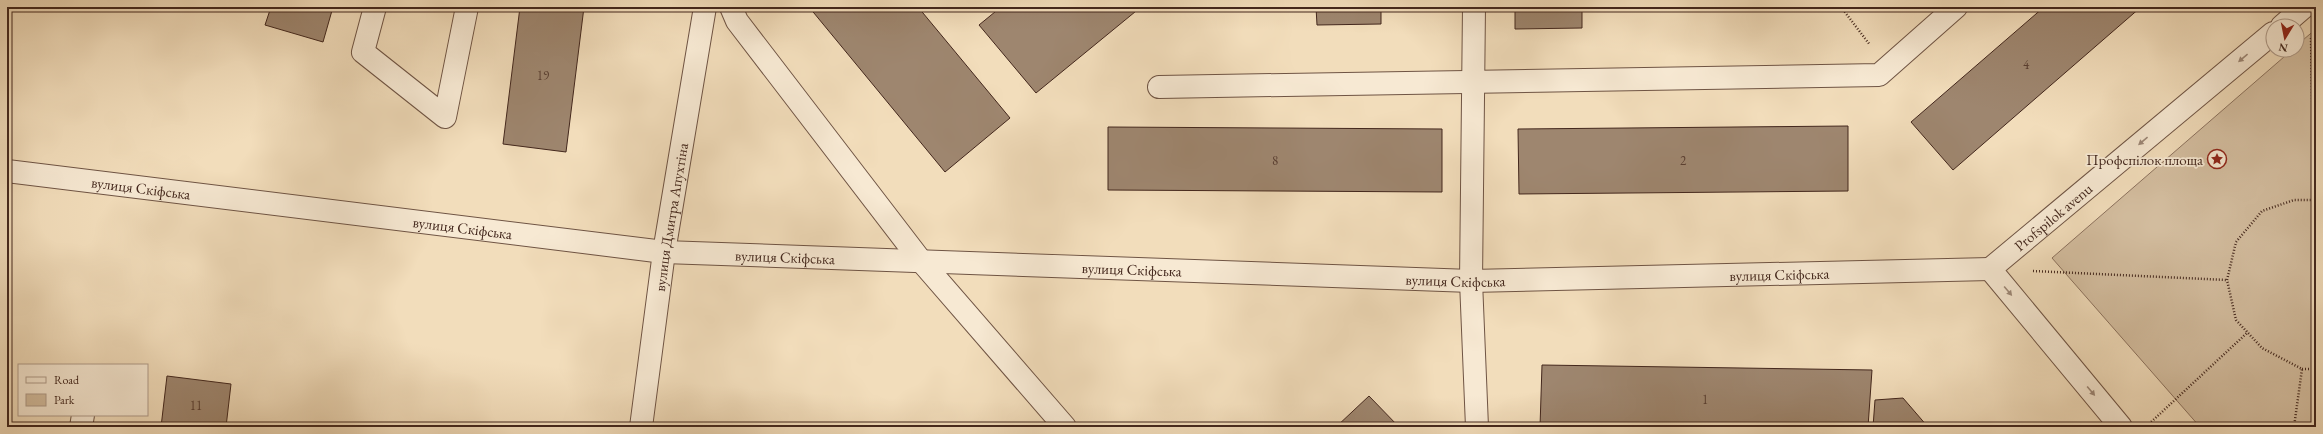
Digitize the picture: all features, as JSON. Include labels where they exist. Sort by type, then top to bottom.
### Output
[{"type":"street","points":[[374,7],[363,52],[445,116],[467,7]]},
{"type":"street","name":"вулиця Дмитра Апухтіна","points":[[641,427],[664,252],[705,7]]},
{"type":"street","points":[[731,7],[737,21],[921,261],[1065,427]]},
{"type":"street","points":[[1474,7],[1471,281],[1477,427]]},
{"type":"street","points":[[1159,87],[1879,75],[1956,7]]},
{"type":"street","points":[[2291,18],[2304,7]]},
{"type":"street","name":"Profspilok avenu","points":[[1990,269],[2265,40]]},
{"type":"street","name":"вулиця Скіфська","points":[[7,171],[664,252],[1471,281],[1990,269]]},
{"type":"street","points":[[1990,269],[2121,427]]},
{"type":"street","points":[[82,427],[83,416]]},
{"type":"path","points":[[1840,7],[1887,68]]},
{"type":"path","points":[[2311,30],[2315,200],[2294,200],[2262,211],[2236,242],[2227,280],[2236,320],[2262,348],[2302,369],[2316,369]]},
{"type":"path","points":[[1990,269],[2227,280]]},
{"type":"path","points":[[2146,427],[2248,332]]},
{"type":"path","points":[[2294,427],[2302,369]]},
{"type":"green space","name":"Профспілок площа","points":[[2316,29],[2316,427],[2200,427],[2052,258],[2283,58],[2305,58],[2305,38]]},
{"type":"building","points":[[271,7],[333,7],[323,42],[265,25]]},
{"type":"building","points":[[520,7],[584,7],[566,152],[503,144]]},
{"type":"building","points":[[809,7],[918,7],[1010,118],[945,172]]},
{"type":"building","points":[[1001,7],[1141,7],[1036,93],[979,25]]},
{"type":"building","points":[[1316,7],[1381,7],[1381,24],[1317,25]]},
{"type":"building","points":[[1515,7],[1582,7],[1582,28],[1515,29]]},
{"type":"building","points":[[2044,7],[2141,7],[1953,170],[1911,122]]},
{"type":"building","points":[[1848,126],[1848,191],[1519,194],[1518,129]]},
{"type":"building","points":[[1108,127],[1442,129],[1442,192],[1108,190]]},
{"type":"building","points":[[1542,365],[1872,370],[1868,427],[1540,427]]},
{"type":"building","points":[[167,376],[231,384],[226,427],[161,427]]},
{"type":"building","points":[[1369,396],[1399,427],[1336,427]]},
{"type":"building","points":[[1903,398],[1928,427],[1873,427],[1875,400]]},
{"type":"place","name":"Профспілок площа","points":[[2217,159]]}]
